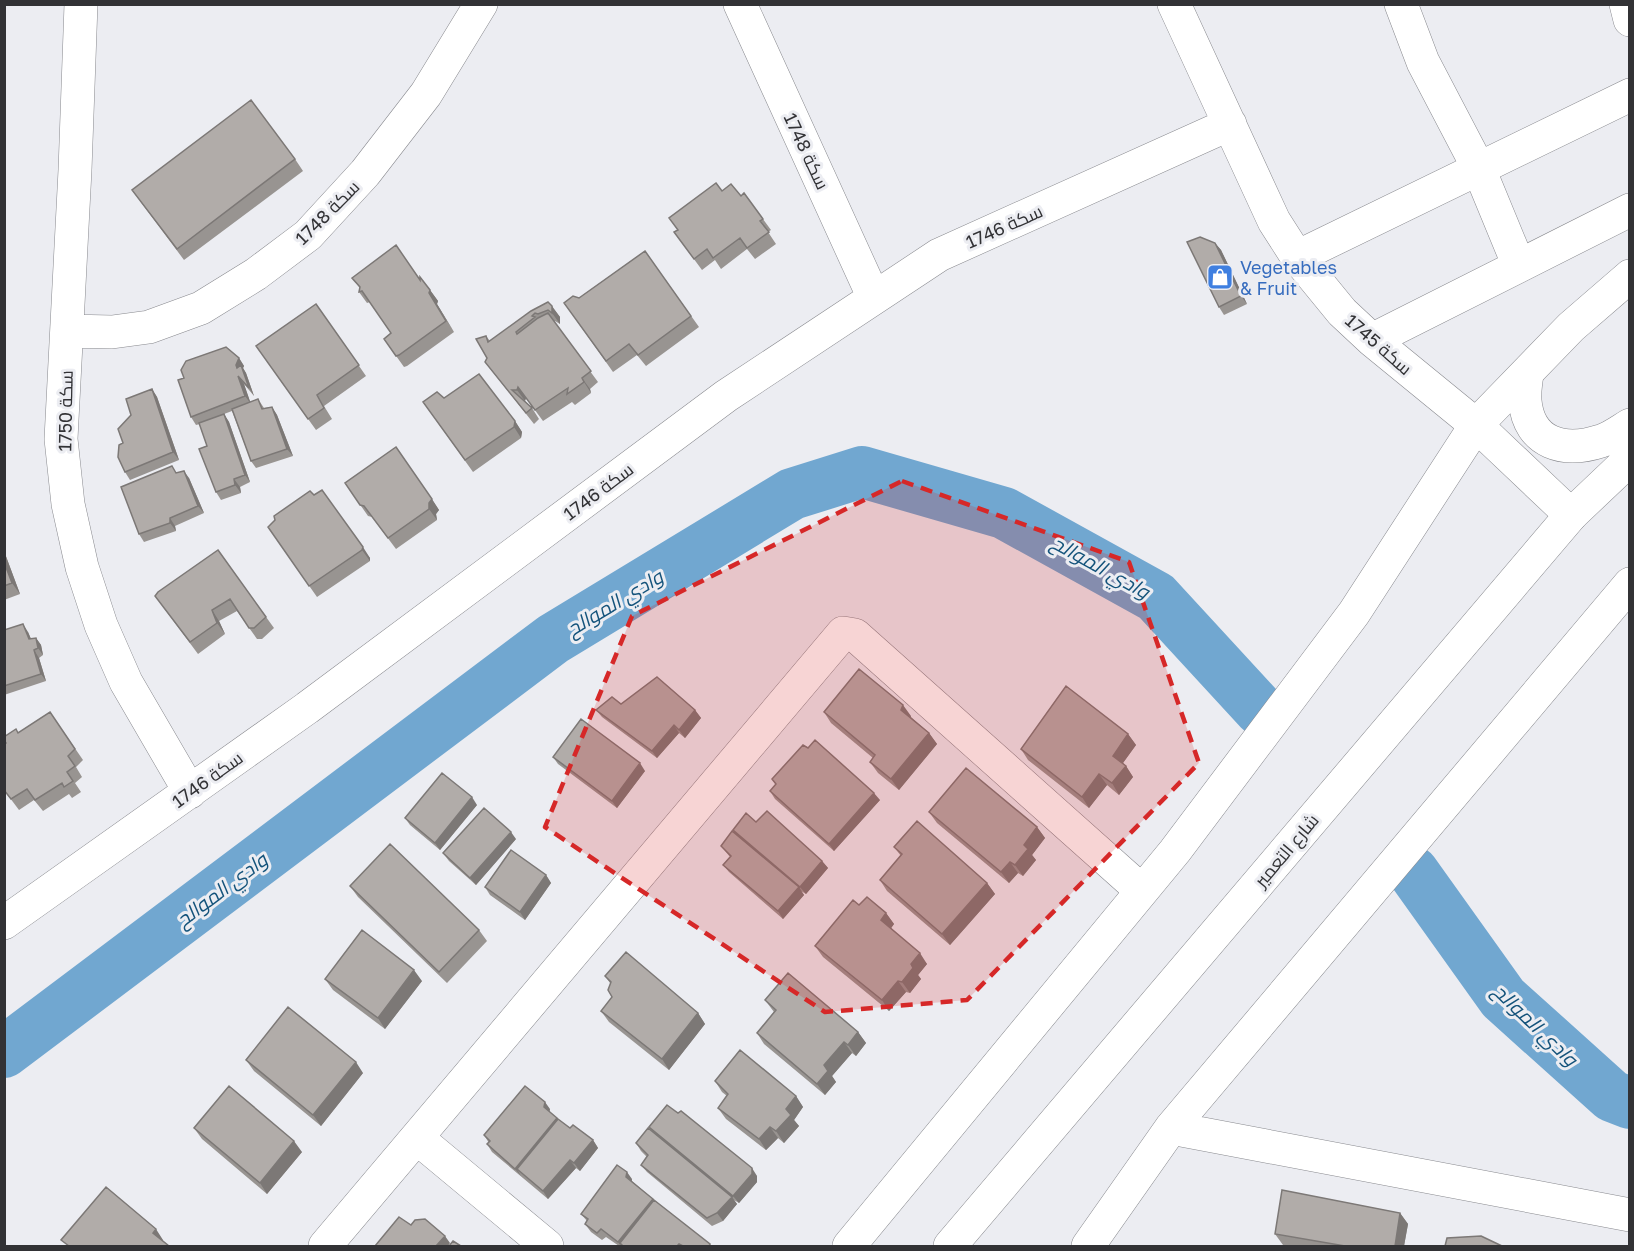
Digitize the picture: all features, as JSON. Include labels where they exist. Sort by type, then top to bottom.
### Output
[{"type":"street","name":"سكة 1750","points":[[81,4],[68,331],[61,439],[69,504],[82,567],[101,625],[126,682],[190,792]]},
{"type":"street","name":"سكة 1748","points":[[68,331],[112,332],[149,327],[201,308],[256,274],[308,235],[365,173],[426,94],[481,4]]},
{"type":"street","name":"سكة 1748","points":[[740,4],[874,298]]},
{"type":"street","name":"سكة 1745","points":[[1174,4],[1274,222],[1297,257],[1342,312],[1372,340],[1476,425],[1571,515]]},
{"type":"street","points":[[1401,4],[1423,62],[1479,169],[1519,266]]},
{"type":"street","points":[[1626,4],[1629,20]]},
{"type":"street","points":[[1297,257],[1629,95]]},
{"type":"street","name":"سكة 1746","points":[[4,923],[307,708],[726,396],[939,255],[1230,124]]},
{"type":"street","points":[[1372,340],[1629,210]]},
{"type":"street","points":[[849,1246],[1182,842],[1354,613],[1476,425],[1571,327],[1629,276]]},
{"type":"street","points":[[1527,373],[1524,400],[1530,425],[1546,440],[1563,446],[1578,447],[1603,440],[1629,426]]},
{"type":"street","name":"شارع التعمير","points":[[950,1246],[1571,515],[1629,459]]},
{"type":"street","points":[[1088,1246],[1171,1128],[1629,584]]},
{"type":"street","points":[[325,1246],[843,633],[855,635],[1142,891]]},
{"type":"street","points":[[1171,1128],[1629,1215]]},
{"type":"street","points":[[417,1138],[547,1246]]},
{"type":"highlighted area","points":[[902,481],[1129,562],[1199,763],[967,1000],[825,1012],[545,827],[632,616]]},
{"type":"building","points":[[251,100],[295,159],[177,249],[132,190]]},
{"type":"building","points":[[716,183],[722,191],[731,184],[741,196],[744,193],[763,219],[760,221],[769,232],[747,248],[740,238],[713,258],[707,249],[694,259],[674,232],[678,230],[669,218]]},
{"type":"building","name":"Vegetables & Fruit","points":[[1200,237],[1215,243],[1241,296],[1219,307],[1187,242]]},
{"type":"building","points":[[396,245],[420,280],[420,277],[430,290],[429,293],[446,321],[396,356],[384,339],[391,333],[362,291],[359,292],[360,287],[352,278]]},
{"type":"building","points":[[645,251],[691,316],[638,355],[629,344],[606,361],[564,303],[573,296],[579,298]]},
{"type":"building","points":[[548,302],[552,306],[552,313],[548,310],[535,313],[532,316],[535,317],[516,332],[517,334],[548,313],[591,371],[582,378],[584,382],[567,394],[568,388],[535,410],[518,387],[517,390],[512,390],[532,408],[526,413],[485,362],[487,358],[476,339],[486,336],[488,342],[531,311]]},
{"type":"building","points":[[316,304],[359,365],[317,395],[324,408],[308,419],[256,346]]},
{"type":"building","points":[[226,347],[239,358],[237,368],[241,365],[249,388],[238,376],[245,396],[191,417],[178,380],[184,378],[181,370],[186,361]]},
{"type":"building","points":[[479,374],[515,421],[514,427],[465,460],[423,402],[437,392],[444,398]]},
{"type":"building","points":[[152,389],[173,452],[125,472],[118,457],[119,445],[123,443],[118,429],[131,415],[126,399]]},
{"type":"building","points":[[258,399],[262,409],[272,407],[287,449],[251,461],[232,409]]},
{"type":"building","points":[[224,414],[245,475],[234,479],[235,485],[216,492],[199,449],[207,446],[199,423]]},
{"type":"building","points":[[396,447],[432,499],[429,509],[388,538],[345,483]]},
{"type":"building","points":[[172,466],[176,473],[184,471],[198,506],[170,518],[170,523],[139,534],[121,487]]},
{"type":"building","points":[[322,490],[363,547],[362,550],[309,586],[268,527],[275,520],[274,516],[310,491],[314,495]]},
{"type":"building","points":[[218,550],[266,617],[254,628],[249,628],[230,599],[212,610],[217,623],[190,642],[155,596]]},
{"type":"building","points":[[4,562],[12,583],[4,586]]},
{"type":"building","points":[[23,624],[29,639],[36,638],[38,648],[34,650],[41,674],[4,686],[4,630]]},
{"type":"building","points":[[859,669],[903,705],[901,710],[929,733],[891,779],[870,762],[875,755],[824,712]]},
{"type":"building","points":[[657,677],[695,710],[679,730],[674,725],[652,751],[596,710],[612,697],[621,704]]},
{"type":"building","points":[[1066,686],[1128,734],[1113,756],[1126,766],[1112,783],[1099,774],[1082,797],[1021,749]]},
{"type":"building","points":[[50,712],[75,749],[68,756],[75,766],[67,772],[73,781],[64,787],[62,783],[35,800],[27,789],[11,799],[4,790],[4,744],[6,743],[4,737],[16,729],[18,733]]},
{"type":"building","points":[[581,719],[640,763],[612,801],[553,757]]},
{"type":"building","points":[[815,740],[874,793],[829,844],[770,791],[776,784],[772,779],[803,745],[808,748]]},
{"type":"building","points":[[966,768],[1037,827],[1024,845],[1028,849],[1015,865],[1010,862],[1001,872],[929,812]]},
{"type":"building","points":[[442,773],[472,797],[435,843],[405,818]]},
{"type":"building","points":[[484,808],[511,832],[470,878],[443,853]]},
{"type":"building","points":[[767,811],[822,861],[800,887],[733,830],[746,813],[756,822]]},
{"type":"building","points":[[917,821],[987,883],[942,934],[880,880],[902,854],[894,847]]},
{"type":"building","points":[[732,831],[799,887],[778,911],[723,865],[731,856],[721,846]]},
{"type":"building","points":[[390,844],[479,930],[439,972],[350,886]]},
{"type":"building","points":[[511,850],[546,875],[520,912],[485,887]]},
{"type":"building","points":[[867,897],[886,913],[881,920],[920,953],[911,964],[913,968],[902,982],[898,981],[882,1000],[815,946],[853,900],[859,905]]},
{"type":"building","points":[[362,930],[414,970],[378,1018],[325,979]]},
{"type":"building","points":[[626,952],[698,1013],[662,1059],[601,1011],[612,997],[608,990],[611,982],[605,976]]},
{"type":"building","points":[[788,973],[858,1032],[848,1045],[844,1042],[824,1065],[828,1071],[817,1084],[757,1033],[776,1010],[765,1000]]},
{"type":"building","points":[[288,1007],[356,1062],[313,1115],[246,1060]]},
{"type":"building","points":[[740,1050],[796,1096],[786,1109],[791,1115],[776,1131],[770,1127],[759,1139],[718,1108],[728,1094],[715,1081]]},
{"type":"building","points":[[229,1086],[294,1141],[260,1183],[194,1128]]},
{"type":"building","points":[[525,1086],[545,1102],[544,1107],[557,1118],[515,1169],[487,1144],[490,1141],[484,1135]]},
{"type":"building","points":[[667,1105],[678,1113],[681,1111],[752,1168],[752,1174],[733,1196],[649,1127]]},
{"type":"building","points":[[558,1119],[570,1128],[573,1125],[593,1140],[574,1163],[570,1160],[543,1191],[517,1169]]},
{"type":"building","points":[[648,1128],[732,1197],[717,1213],[707,1218],[641,1165],[648,1155],[636,1143]]},
{"type":"building","points":[[617,1165],[627,1172],[626,1177],[653,1199],[618,1242],[601,1229],[597,1233],[585,1224],[588,1219],[581,1214]]},
{"type":"building","points":[[106,1187],[156,1229],[153,1233],[169,1246],[69,1246],[61,1240]]},
{"type":"building","points":[[1282,1190],[1400,1213],[1395,1246],[1345,1246],[1275,1234]]},
{"type":"building","points":[[654,1200],[710,1244],[709,1246],[679,1244],[677,1246],[623,1246],[620,1243]]},
{"type":"building","points":[[399,1217],[411,1225],[415,1220],[425,1219],[445,1236],[436,1246],[375,1246]]},
{"type":"building","points":[[1481,1236],[1502,1246],[1445,1246],[1447,1238]]},
{"type":"building","points":[[453,1241],[461,1246],[449,1246]]},
{"type":"waterway","name":"وادي الموالح","points":[[4,1052],[553,639],[792,494],[862,472],[1004,513],[1156,597],[1260,710]]},
{"type":"waterway","name":"وادي الموالح","points":[[1413,872],[1503,998],[1612,1096],[1630,1103]]},
{"type":"place","name":"Vegetables & Fruit","points":[[1220,277]]}]
